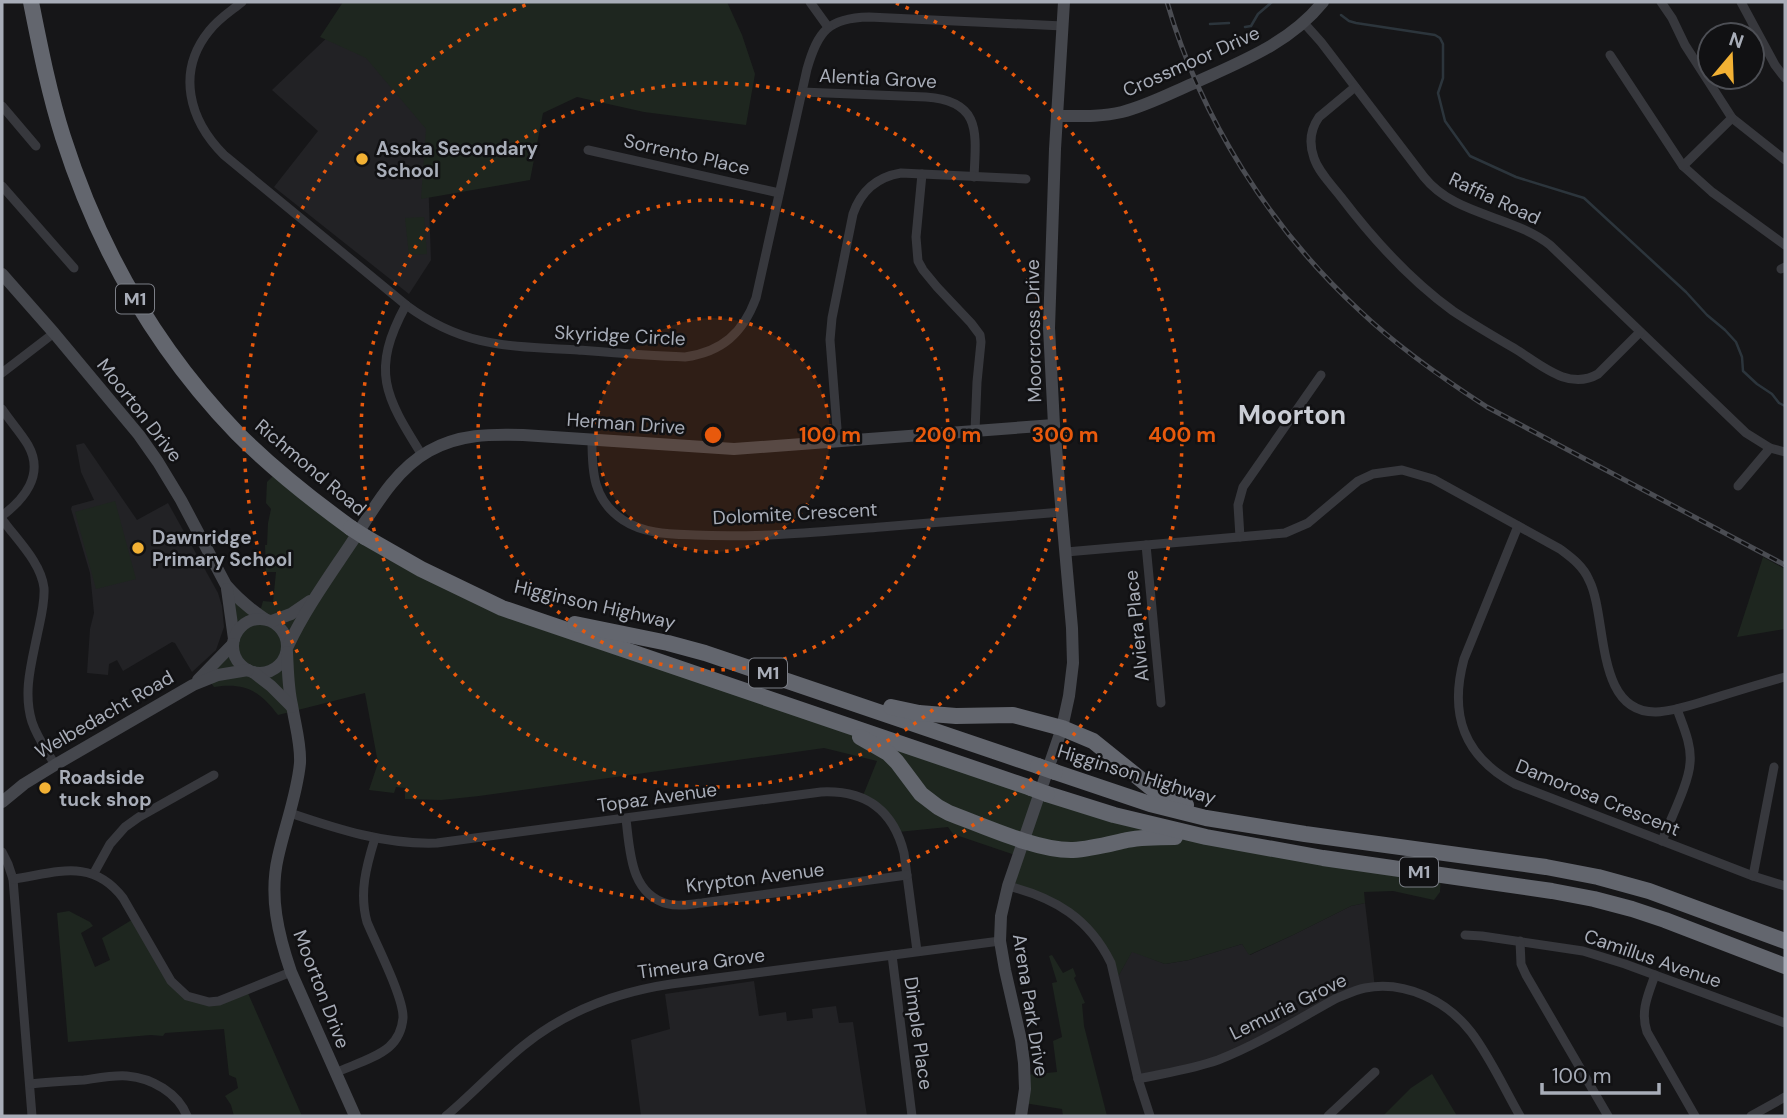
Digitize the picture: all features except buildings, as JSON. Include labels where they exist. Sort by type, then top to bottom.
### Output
[{"type":"highway","name":"Richmond Road","points":[[30,2],[62,135],[79,185],[109,253],[147,319],[176,361],[208,401],[289,481],[358,533],[431,574],[491,601]]},
{"type":"highway","points":[[43,2],[62,135]]},
{"type":"highway","name":"Higginson Highway","points":[[491,601],[586,626],[688,648],[801,684],[1043,780],[1114,815],[1323,858],[1594,899],[1665,920],[1785,966]]},
{"type":"highway","name":"Higginson Highway","points":[[491,601],[502,608],[793,706],[1043,780],[1206,818],[1588,875],[1649,891],[1785,941]]},
{"type":"highway","points":[[801,684],[919,713],[956,716],[1013,715],[1062,728],[1093,741],[1147,786],[1176,801],[1225,816],[1305,834]]},
{"type":"highway","points":[[793,706],[880,748],[897,762],[921,794],[938,807],[1050,848],[1070,850],[1141,838],[1176,837],[1323,858]]},
{"type":"street","name":"Skyridge Circle","points":[[242,2],[210,29],[193,61],[192,102],[202,128],[224,155],[406,305],[449,332],[489,343],[676,357],[696,356],[725,343],[740,329],[751,311],[815,44],[828,27]]},
{"type":"street","points":[[810,2],[828,27],[848,19],[869,16],[1063,26]]},
{"type":"street","name":"Moorcross Drive","points":[[1043,780],[1062,728],[1073,663],[1049,339],[1064,2]]},
{"type":"street","name":"Crossmoor Drive","points":[[1057,116],[1113,114],[1142,106],[1259,53],[1285,38],[1324,2]]},
{"type":"street","points":[[1661,2],[1732,118],[1785,160]]},
{"type":"street","points":[[1741,2],[1775,65],[1785,78]]},
{"type":"street","name":"Raffia Road","points":[[1304,23],[1438,192],[1464,206],[1537,235],[1746,433],[1770,448],[1785,452]]},
{"type":"street","points":[[1610,55],[1683,166],[1721,199],[1785,245]]},
{"type":"street","points":[[1355,87],[1315,122],[1311,136],[1314,160],[1373,236],[1436,297],[1550,372],[1569,379],[1581,380],[1598,374],[1640,332]]},
{"type":"street","name":"Alentia Grove","points":[[802,92],[926,97],[953,102],[970,118],[975,133],[974,177]]},
{"type":"street","points":[[2,106],[36,146]]},
{"type":"street","points":[[1683,166],[1732,118]]},
{"type":"street","name":"Sorrento Place","points":[[588,150],[779,193]]},
{"type":"street","points":[[838,441],[830,340],[853,214],[860,198],[880,179],[901,173],[1026,179]]},
{"type":"street","points":[[922,174],[916,237],[918,261],[937,287],[980,335],[975,430]]},
{"type":"street","points":[[2,186],[74,268]]},
{"type":"street","name":"Moorton Drive","points":[[2,274],[120,411],[158,462],[226,585],[247,607],[269,620]]},
{"type":"street","points":[[406,305],[388,345],[387,384],[391,403],[422,455]]},
{"type":"street","points":[[2,373],[54,333]]},
{"type":"street","points":[[1240,537],[1238,505],[1243,487],[1321,375]]},
{"type":"street","points":[[3,414],[32,454],[34,470],[30,486],[26,494],[2,518],[32,560],[44,587],[27,695],[35,731],[55,765]]},
{"type":"street","name":"Herman Drive","points":[[287,649],[314,600],[396,478],[422,455],[447,443],[475,435],[523,435],[734,449],[1054,425]]},
{"type":"street","name":"Dolomite Crescent","points":[[592,440],[593,474],[604,501],[622,519],[649,531],[747,537],[1062,512]]},
{"type":"street","points":[[1738,486],[1770,448]]},
{"type":"street","points":[[1066,552],[1285,533],[1308,523],[1358,481],[1374,474],[1402,470],[1433,478],[1575,559],[1590,581],[1595,596],[1613,684],[1623,698],[1638,708],[1650,711],[1678,709],[1785,677]]},
{"type":"street","name":"Damorosa Crescent","points":[[1518,526],[1460,675],[1458,706],[1467,738],[1475,751],[1485,764],[1515,785],[1785,886]]},
{"type":"street","name":"Alviera Place","points":[[1146,545],[1161,703]]},
{"type":"street","name":"Moorton Drive","points":[[226,585],[233,641]]},
{"type":"street","name":"Herman Drive","points":[[269,620],[291,614],[314,600]]},
{"type":"street","points":[[251,671],[264,673],[274,669],[282,662],[287,649],[283,631],[269,620],[255,619],[238,630],[233,641],[236,659],[251,671],[271,686],[292,707]]},
{"type":"street","name":"Welbedacht Road","points":[[192,685],[233,641]]},
{"type":"street","name":"Moorton Drive","points":[[287,649],[300,761],[277,860],[274,895],[279,933],[290,972],[355,1116]]},
{"type":"street","name":"Welbedacht Road","points":[[2,802],[24,784],[192,685],[218,675],[251,671]]},
{"type":"street","points":[[1662,841],[1690,764],[1688,744],[1678,709]]},
{"type":"street","points":[[1754,876],[1774,767]]},
{"type":"street","points":[[94,873],[110,844],[125,827],[214,775]]},
{"type":"street","name":"Arena Park Drive","points":[[1021,1116],[1024,1063],[1000,941],[1001,916],[1008,886],[1043,780]]},
{"type":"street","name":"Topaz Avenue","points":[[290,813],[374,838],[437,844],[821,792],[848,793],[870,802],[895,825],[907,875],[917,951]]},
{"type":"street","name":"Krypton Avenue","points":[[626,819],[637,879],[650,895],[670,905],[907,875]]},
{"type":"street","points":[[335,1073],[388,1047],[397,1037],[403,1019],[401,1001],[364,909],[362,888],[374,838]]},
{"type":"street","points":[[2,852],[13,880],[32,1116]]},
{"type":"street","points":[[13,880],[72,871],[94,873],[114,886],[171,981],[187,996],[209,1002],[219,1001],[290,972]]},
{"type":"street","points":[[1008,886],[1064,908],[1087,927],[1103,947],[1111,963],[1150,1116]]},
{"type":"street","name":"Camillus Avenue","points":[[1465,935],[1583,951],[1785,1023]]},
{"type":"street","name":"Timeura Grove","points":[[452,1115],[523,1047],[560,1020],[593,1004],[633,991],[1000,941]]},
{"type":"street","points":[[1520,941],[1521,964],[1525,975],[1608,1116]]},
{"type":"street","name":"Dimple Place","points":[[892,955],[912,1116]]},
{"type":"street","points":[[1655,975],[1645,1003],[1644,1022],[1647,1032],[1695,1116]]},
{"type":"street","name":"Lemuria Grove","points":[[1139,1079],[1190,1068],[1228,1056],[1350,993],[1366,988],[1396,987],[1437,1002],[1464,1023],[1520,1116]]},
{"type":"street","points":[[1328,1116],[1375,1072]]},
{"type":"street","points":[[30,1084],[115,1076],[137,1077],[166,1090],[179,1102],[187,1116]]},
{"type":"street","points":[[1751,1116],[1785,1097]]},
{"type":"shaded area","points":[[343,2],[727,2],[755,74],[746,125],[644,112],[577,97],[543,113],[530,180],[421,199],[426,129],[366,58],[320,37]]},
{"type":"shaded area","name":"Asoka Secondary School","points":[[332,33],[386,66],[426,118],[431,260],[409,294],[274,187],[318,131],[272,90]]},
{"type":"shaded area","points":[[424,217],[427,254],[409,255],[405,218]]},
{"type":"shaded area","name":"Dawnridge Primary School","points":[[84,443],[137,520],[168,503],[218,593],[224,627],[216,650],[192,672],[172,642],[123,671],[117,660],[109,664],[108,675],[87,673],[90,629],[94,613],[90,573],[71,509],[72,506],[94,500],[81,472],[76,445]]},
{"type":"shaded area","points":[[277,472],[454,587],[1115,816],[1441,876],[1440,892],[1434,900],[1393,891],[1364,892],[1365,903],[1351,906],[1249,955],[1242,944],[1189,960],[1165,964],[1132,952],[1115,982],[1110,964],[1076,917],[1008,887],[1018,856],[953,834],[948,827],[898,832],[862,798],[877,761],[824,748],[441,800],[405,799],[405,788],[396,787],[394,793],[369,790],[378,763],[365,693],[278,715],[265,700],[251,690],[235,686],[214,687],[204,674],[233,643],[226,585],[248,607],[261,608],[263,601],[273,602],[276,572],[266,572],[265,545],[271,509],[266,503],[267,482]]},
{"type":"shaded area","points":[[115,501],[136,579],[96,589],[75,512]]},
{"type":"shaded area","points":[[1763,557],[1785,569],[1785,629],[1737,637]]},
{"type":"shaded area","points":[[1365,903],[1375,988],[1351,994],[1243,1051],[1138,1080],[1115,982],[1132,951],[1165,964],[1189,960],[1242,944],[1250,955],[1351,906]]},
{"type":"shaded area","points":[[69,911],[93,926],[81,933],[95,967],[110,960],[102,938],[135,918],[180,991],[209,1003],[247,991],[302,1116],[234,1116],[225,1096],[238,1088],[236,1078],[229,1075],[224,1029],[68,1042],[57,913]]},
{"type":"shaded area","points":[[1052,955],[1063,973],[1073,968],[1076,976],[1074,978],[1085,1003],[1082,1004],[1084,1026],[1107,1116],[1063,1116],[1062,1109],[1024,1103],[1025,1075],[1057,1072],[1053,1041],[1062,1037],[1052,983],[1057,982],[1049,956]]},
{"type":"shaded area","points":[[754,981],[759,1016],[786,1012],[787,1021],[813,1018],[812,1009],[836,1006],[839,1023],[853,1022],[867,1116],[641,1116],[631,1040],[670,1029],[665,994]]},
{"type":"shaded area","points":[[1432,1074],[1457,1116],[1383,1116],[1411,1088]]},
{"type":"waterway","points":[[1245,27],[1251,26],[1258,14],[1272,2]]},
{"type":"waterway","points":[[1341,15],[1356,23],[1440,38],[1443,44],[1443,78],[1438,93],[1445,121],[1470,156],[1516,177],[1584,198],[1725,330],[1736,342],[1742,357],[1743,371],[1785,406]]},
{"type":"waterway","points":[[1210,24],[1229,23]]},
{"type":"railway","points":[[1167,2],[1199,88],[1242,169],[1297,244],[1327,279],[1375,325],[1421,362],[1487,407],[1785,565]]},
{"type":"place","name":"Asoka Secondary School","points":[[362,159]]},
{"type":"place","name":"Dawnridge Primary School","points":[[138,548]]},
{"type":"place","name":"Roadside tuck shop","points":[[45,788]]},
{"type":"district","name":"Moorton","points":[[1292,415]]}]
